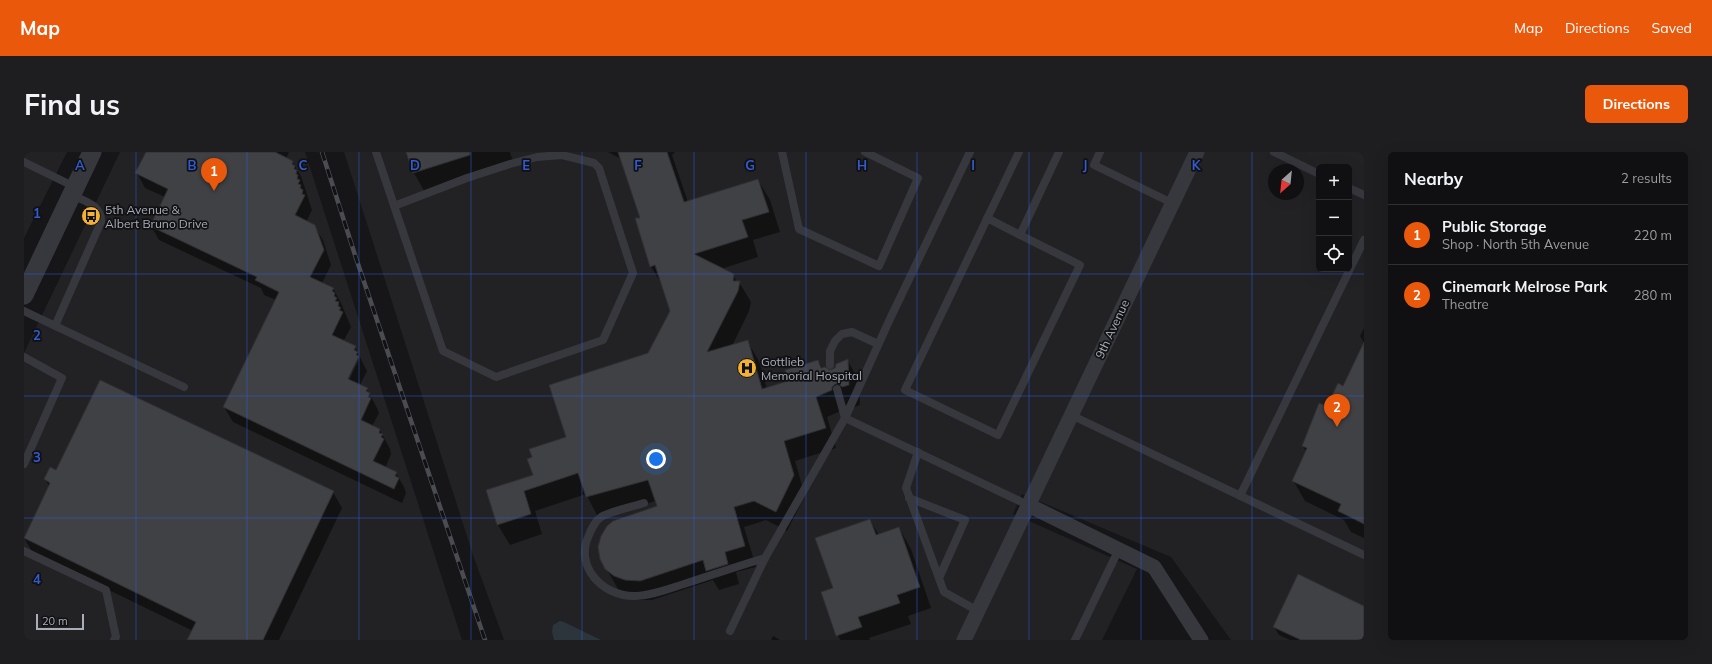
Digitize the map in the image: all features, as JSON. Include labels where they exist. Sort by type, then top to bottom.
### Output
[{"type":"street","points":[[24,295],[92,152]]},
{"type":"street","name":"9th Avenue","points":[[964,640],[1197,152]]},
{"type":"street","points":[[1028,505],[1154,567],[1201,640]]},
{"type":"lane","points":[[376,152],[394,206],[443,351],[496,377],[603,340],[633,273],[599,168],[594,163],[562,155],[537,158],[510,164],[467,178],[394,206]]},
{"type":"lane","points":[[782,152],[799,229],[878,266],[918,178],[875,154],[865,152]]},
{"type":"lane","points":[[730,631],[765,558],[846,418],[878,344],[970,152]]},
{"type":"lane","points":[[987,218],[1080,265],[998,435],[905,390],[987,218],[1019,152]]},
{"type":"lane","points":[[1020,235],[1059,152]]},
{"type":"lane","points":[[1100,152],[1094,165],[1172,203]]},
{"type":"lane","points":[[1274,152],[1316,173]]},
{"type":"lane","points":[[24,162],[73,191],[96,207],[102,215],[101,222],[55,326]]},
{"type":"lane","points":[[1352,189],[1364,195]]},
{"type":"lane","points":[[1240,496],[1364,240]]},
{"type":"lane","points":[[24,311],[184,388]]},
{"type":"lane","points":[[830,365],[830,351],[835,341],[842,334],[852,332],[878,344]]},
{"type":"lane","points":[[24,357],[62,378],[24,464]]},
{"type":"lane","points":[[837,389],[846,418],[1028,505]]},
{"type":"lane","points":[[1071,416],[1364,555]]},
{"type":"lane","points":[[918,452],[906,488],[944,592],[978,611]]},
{"type":"lane","points":[[910,498],[966,520],[939,578]]},
{"type":"lane","points":[[644,503],[602,516],[590,532],[585,546],[586,564],[593,578],[604,588],[617,594],[634,596],[654,593],[765,558]]},
{"type":"lane","points":[[1075,640],[1119,549]]},
{"type":"lane","points":[[24,551],[106,590],[116,637],[114,640]]},
{"type":"shaded area","points":[[24,152],[67,152],[24,238]]},
{"type":"shaded area","points":[[120,152],[305,152],[462,640],[24,640],[24,353]]},
{"type":"shaded area","name":"Gottlieb Memorial Hospital","points":[[344,152],[1364,152],[1364,640],[1231,640],[1171,557],[1022,494],[1013,514],[1137,569],[1102,640],[504,640],[473,555]]},
{"type":"shaded area","points":[[560,621],[601,640],[554,640],[552,632],[553,625]]},
{"type":"building","points":[[146,152],[275,152],[293,161],[292,164],[295,166],[294,169],[297,170],[297,179],[300,180],[298,184],[301,185],[300,188],[303,190],[302,194],[305,195],[295,215],[315,225],[324,250],[310,277],[334,288],[332,291],[335,293],[334,296],[337,298],[335,301],[339,302],[338,306],[341,308],[339,310],[343,312],[332,335],[356,346],[354,350],[358,352],[356,355],[359,356],[348,379],[368,388],[366,391],[370,393],[368,397],[371,398],[361,420],[380,429],[379,433],[383,434],[381,437],[384,439],[373,461],[397,472],[395,476],[399,478],[394,489],[223,407],[279,292],[255,280],[257,277],[150,226],[168,189],[135,173]]},
{"type":"building","points":[[406,152],[470,152],[470,155],[413,173]]},
{"type":"building","points":[[618,152],[667,152],[684,202],[758,179],[769,212],[742,220],[748,237],[694,254],[734,274],[733,281],[740,281],[738,291],[707,352],[748,340],[762,389],[788,381],[785,370],[818,360],[821,368],[825,367],[830,370],[835,368],[836,364],[848,359],[849,385],[842,387],[839,384],[835,384],[832,387],[832,390],[816,397],[826,428],[784,441],[794,475],[776,512],[754,501],[734,507],[745,546],[725,552],[728,564],[706,571],[703,560],[640,581],[625,580],[614,576],[605,569],[600,559],[598,547],[601,536],[607,526],[613,521],[657,506],[648,480],[586,497],[578,473],[524,491],[531,514],[497,525],[486,490],[533,475],[527,459],[532,457],[529,449],[566,437],[549,385],[648,353],[670,311],[655,265],[650,267],[635,218],[640,218]]},
{"type":"building","points":[[1364,342],[1364,524],[1338,511],[1341,504],[1292,481],[1307,448],[1302,446],[1319,403],[1327,406],[1338,383],[1343,386]]},
{"type":"building","points":[[100,380],[334,491],[263,640],[187,640],[196,622],[24,538],[50,483],[44,479],[50,467],[56,470]]},
{"type":"building","points":[[870,519],[876,535],[899,527],[920,587],[897,595],[900,603],[858,617],[862,627],[836,636],[821,592],[833,588],[815,538]]},
{"type":"building","points":[[1298,574],[1364,606],[1364,640],[1301,640],[1273,627]]},
{"type":"railway","points":[[322,152],[355,255],[485,640]]},
{"type":"place","name":"Public Storage","points":[[214,191]]},
{"type":"place","name":"5th Avenue & Albert Bruno Drive","points":[[91,216]]},
{"type":"place","name":"Gottlieb Memorial Hospital","points":[[747,368]]},
{"type":"place","name":"Cinemark Melrose Park","points":[[1337,427]]}]
